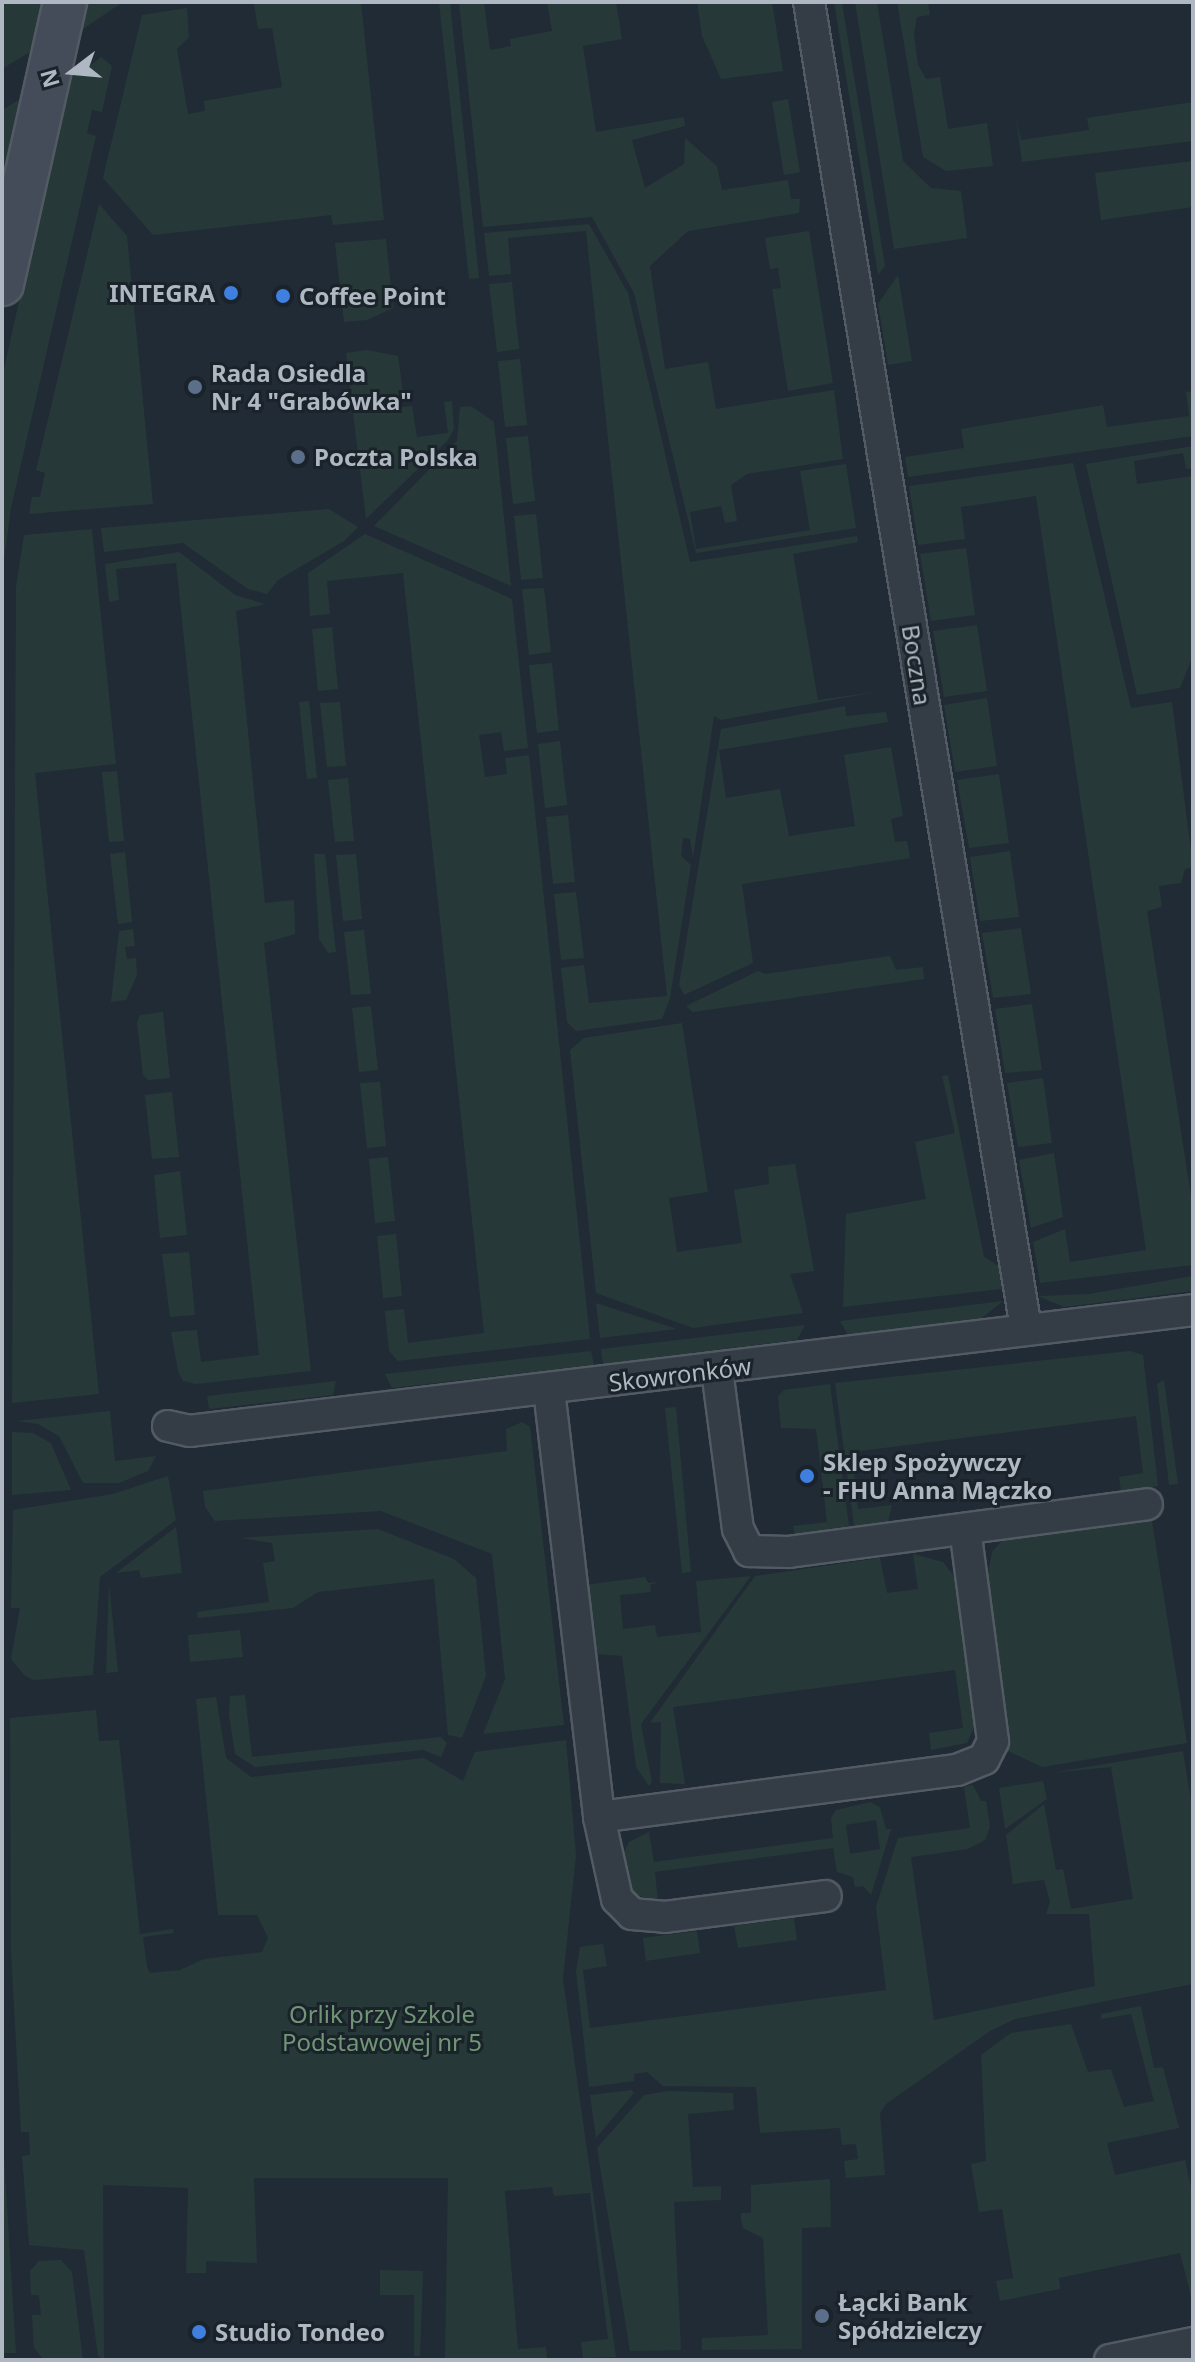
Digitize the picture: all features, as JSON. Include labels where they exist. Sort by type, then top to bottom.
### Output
[{"type":"street","points":[[2,284],[65,2]]},
{"type":"street","name":"Boczna","points":[[809,2],[1026,1328]]},
{"type":"street","name":"Skowronków","points":[[168,1426],[189,1431],[717,1370],[1026,1328],[1193,1310]]},
{"type":"street","points":[[717,1370],[738,1529],[749,1551],[789,1552],[1147,1504]]},
{"type":"street","points":[[549,1390],[599,1817],[617,1899],[632,1914],[665,1917],[826,1896]]},
{"type":"street","points":[[599,1817],[957,1770],[984,1759],[993,1741],[965,1529]]},
{"type":"street","points":[[1110,2360],[1193,2343]]},
{"type":"green space","points":[[2,2],[42,2],[30,52],[2,69]]},
{"type":"green space","points":[[88,2],[123,2],[80,31]]},
{"type":"green space","points":[[361,2],[384,220],[333,225],[331,215],[153,235],[103,178],[142,15],[187,8],[189,37],[177,49],[188,114],[205,111],[204,101],[282,87],[272,28],[258,29],[254,4]]},
{"type":"green space","points":[[439,2],[450,2],[479,278],[469,279]]},
{"type":"green space","points":[[459,2],[484,2],[490,50],[511,46],[510,39],[552,31],[547,2],[616,2],[622,39],[583,46],[596,132],[684,117],[685,126],[632,140],[645,188],[684,164],[685,138],[717,166],[722,190],[788,180],[791,199],[800,199],[799,213],[688,231],[650,266],[665,369],[708,362],[716,409],[834,390],[843,459],[747,474],[731,485],[737,521],[725,523],[721,506],[690,512],[696,549],[810,530],[800,471],[846,464],[856,528],[696,553],[634,293],[592,217],[483,227]]},
{"type":"green space","points":[[697,2],[772,2],[783,71],[721,79],[702,36]]},
{"type":"green space","points":[[834,2],[842,3],[885,266],[878,275]]},
{"type":"green space","points":[[855,2],[877,2],[903,161],[931,188],[961,191],[967,238],[894,249]]},
{"type":"green space","points":[[897,2],[928,2],[930,15],[917,17],[914,34],[918,65],[926,79],[940,77],[948,129],[987,123],[993,166],[946,171],[923,157]]},
{"type":"green space","points":[[101,57],[112,66],[102,112],[92,110],[87,133],[96,136],[11,508],[2,575],[2,378],[71,68],[83,71]]},
{"type":"green space","points":[[788,99],[800,172],[784,175],[772,102]]},
{"type":"green space","points":[[19,100],[2,180],[2,110]]},
{"type":"green space","points":[[1193,102],[1193,141],[1022,162],[1016,118],[1021,140],[1089,130],[1087,118]]},
{"type":"green space","points":[[1193,161],[1193,207],[1101,220],[1095,173]]},
{"type":"green space","points":[[99,204],[127,236],[153,504],[29,514],[32,497],[40,497],[45,473],[36,470]]},
{"type":"green space","points":[[589,224],[628,293],[690,562],[857,536],[858,542],[793,554],[818,700],[882,691],[721,720],[714,716],[693,858],[690,839],[683,838],[681,856],[691,865],[670,998],[662,1019],[576,1031],[567,1022],[561,968],[584,965],[589,1003],[667,996],[586,231],[508,238],[511,274],[489,276],[484,233]]},
{"type":"green space","points":[[809,231],[833,383],[788,391],[772,289],[781,288],[778,268],[770,269],[765,238]]},
{"type":"green space","points":[[386,239],[393,308],[367,320],[344,322],[335,243]]},
{"type":"green space","points":[[898,275],[912,361],[888,365],[878,304]]},
{"type":"green space","points":[[512,282],[519,349],[497,352],[489,284]]},
{"type":"green space","points":[[367,350],[398,356],[404,399],[352,405],[346,353]]},
{"type":"green space","points":[[520,359],[527,425],[505,427],[498,361]]},
{"type":"green space","points":[[1193,391],[1193,436],[908,477],[905,457],[964,448],[961,429],[1103,405],[1107,427],[1189,416],[1186,392]]},
{"type":"green space","points":[[452,401],[454,429],[448,440],[366,519],[353,413],[412,406],[417,437],[448,433],[444,402]]},
{"type":"green space","points":[[471,406],[494,422],[511,586],[374,526],[457,441],[460,407]]},
{"type":"green space","points":[[528,436],[535,501],[513,504],[506,438]]},
{"type":"green space","points":[[1193,446],[1193,468],[1186,469],[1183,453],[1134,461],[1137,484],[1193,476],[1193,655],[1180,688],[1137,695],[1086,464]]},
{"type":"green space","points":[[1073,463],[1131,708],[1172,702],[1193,867],[1185,869],[1181,883],[1159,886],[1162,907],[1147,911],[1193,1209],[1193,1265],[1040,1283],[1033,1242],[1065,1229],[1070,1262],[1146,1250],[1036,496],[961,507],[965,539],[918,545],[909,486]]},
{"type":"green space","points":[[329,509],[358,527],[344,541],[278,580],[267,594],[248,589],[183,543],[104,552],[101,528]]},
{"type":"green space","points":[[536,514],[543,578],[521,580],[514,516]]},
{"type":"green space","points":[[92,529],[116,764],[35,773],[99,1394],[12,1403],[16,587],[24,535]]},
{"type":"green space","points":[[365,534],[512,599],[528,748],[504,751],[501,732],[479,735],[485,777],[507,774],[505,758],[529,755],[590,1339],[398,1361],[389,1351],[385,1311],[404,1309],[408,1343],[484,1333],[403,573],[327,581],[330,614],[310,616],[308,573]]},
{"type":"green space","points":[[966,548],[975,615],[931,621],[920,554]]},
{"type":"green space","points":[[179,552],[235,595],[265,604],[236,611],[265,903],[294,900],[295,934],[264,943],[311,1371],[196,1384],[183,1381],[178,1371],[171,1332],[197,1330],[201,1362],[259,1355],[176,563],[116,569],[119,600],[109,602],[105,564]]},
{"type":"green space","points":[[544,588],[551,652],[529,655],[522,589]]},
{"type":"green space","points":[[977,625],[987,691],[944,697],[933,631]]},
{"type":"green space","points":[[332,627],[338,689],[318,691],[312,629]]},
{"type":"green space","points":[[552,663],[559,730],[537,733],[529,665]]},
{"type":"green space","points":[[987,698],[997,766],[955,772],[944,705]]},
{"type":"green space","points":[[309,701],[317,778],[307,779],[299,702]]},
{"type":"green space","points":[[340,702],[346,766],[327,767],[320,703]]},
{"type":"green space","points":[[845,706],[846,716],[886,712],[888,722],[719,750],[726,798],[780,789],[789,836],[855,826],[844,755],[891,747],[903,816],[891,819],[895,842],[907,841],[910,858],[742,884],[753,963],[684,995],[679,985],[721,729]]},
{"type":"green space","points":[[560,741],[567,805],[545,808],[538,744]]},
{"type":"green space","points":[[117,771],[124,841],[109,842],[102,772]]},
{"type":"green space","points":[[999,774],[1009,843],[969,848],[957,780]]},
{"type":"green space","points":[[348,778],[354,841],[335,842],[328,780]]},
{"type":"green space","points":[[568,815],[575,882],[553,884],[546,817]]},
{"type":"green space","points":[[1010,851],[1019,917],[980,921],[970,857]]},
{"type":"green space","points":[[125,852],[132,922],[118,924],[110,854]]},
{"type":"green space","points":[[314,854],[325,854],[336,952],[328,953],[319,939]]},
{"type":"green space","points":[[356,854],[362,919],[343,921],[336,855]]},
{"type":"green space","points":[[576,892],[584,958],[561,960],[554,894]]},
{"type":"green space","points":[[1021,928],[1031,994],[993,998],[982,933]]},
{"type":"green space","points":[[133,929],[135,946],[125,947],[127,959],[136,958],[137,975],[126,1000],[111,1002],[119,931]]},
{"type":"green space","points":[[364,930],[371,994],[351,995],[344,932]]},
{"type":"green space","points":[[890,956],[896,970],[923,967],[924,979],[693,1012],[686,1006],[758,971],[765,974]]},
{"type":"green space","points":[[1032,1004],[1042,1070],[1005,1073],[995,1009]]},
{"type":"green space","points":[[371,1006],[378,1070],[359,1072],[352,1008]]},
{"type":"green space","points":[[163,1012],[170,1078],[148,1080],[143,1075],[137,1023],[140,1015]]},
{"type":"green space","points":[[682,1023],[708,1192],[669,1198],[677,1252],[742,1243],[734,1190],[769,1184],[768,1167],[795,1164],[814,1271],[790,1274],[803,1313],[693,1328],[596,1293],[570,1050],[584,1038]]},
{"type":"green space","points":[[948,1075],[984,1257],[1007,1271],[1010,1288],[843,1307],[846,1214],[926,1199],[915,1142],[955,1133],[942,1076]]},
{"type":"green space","points":[[1043,1078],[1052,1143],[1018,1147],[1007,1083]]},
{"type":"green space","points":[[380,1082],[386,1146],[367,1148],[360,1083]]},
{"type":"green space","points":[[172,1092],[179,1157],[152,1159],[145,1095]]},
{"type":"green space","points":[[1054,1153],[1063,1217],[1031,1228],[1019,1160]]},
{"type":"green space","points":[[388,1157],[395,1221],[375,1223],[369,1159]]},
{"type":"green space","points":[[180,1171],[187,1235],[160,1238],[154,1175]]},
{"type":"green space","points":[[396,1234],[402,1296],[383,1298],[377,1236]]},
{"type":"green space","points":[[189,1252],[195,1315],[170,1317],[162,1254]]},
{"type":"green space","points":[[1193,1276],[1193,1291],[1064,1307],[1038,1296],[1089,1294]]},
{"type":"green space","points":[[1003,1301],[982,1318],[848,1335],[840,1321]]},
{"type":"green space","points":[[596,1303],[677,1329],[600,1338]]},
{"type":"green space","points":[[805,1325],[797,1340],[603,1364],[601,1349]]},
{"type":"green space","points":[[591,1351],[594,1365],[392,1388],[385,1374]]},
{"type":"green space","points":[[1130,1351],[1143,1355],[1158,1486],[1121,1491],[1119,1477],[1143,1473],[1136,1416],[852,1452],[858,1509],[892,1505],[888,1522],[854,1526],[835,1383]]},
{"type":"green space","points":[[1164,1380],[1178,1484],[1169,1485],[1157,1384]]},
{"type":"green space","points":[[336,1381],[333,1395],[209,1409],[207,1396]]},
{"type":"green space","points":[[830,1384],[849,1526],[795,1534],[793,1526],[827,1522],[816,1429],[781,1428],[778,1396],[784,1390]]},
{"type":"green space","points":[[676,1407],[691,1572],[682,1573],[665,1408]]},
{"type":"green space","points":[[110,1411],[115,1461],[156,1456],[148,1471],[119,1483],[83,1483],[59,1436],[38,1424],[17,1421]]},
{"type":"green space","points":[[522,1422],[530,1427],[564,1725],[483,1734],[505,1679],[492,1554],[381,1511],[215,1521],[205,1507],[203,1491],[507,1451],[506,1429]]},
{"type":"green space","points":[[12,1432],[33,1433],[51,1443],[71,1490],[12,1495]]},
{"type":"green space","points":[[168,1476],[176,1520],[100,1577],[93,1675],[34,1680],[25,1676],[11,1659],[20,1608],[11,1608],[13,1510],[113,1494]]},
{"type":"green space","points":[[1151,1515],[1187,1743],[1042,1767],[1008,1751],[986,1583],[992,1552],[1004,1538]]},
{"type":"green space","points":[[176,1527],[182,1573],[141,1578],[139,1570],[116,1573]]},
{"type":"green space","points":[[378,1529],[454,1559],[476,1578],[486,1676],[462,1738],[448,1735],[434,1579],[318,1592],[293,1608],[198,1618],[197,1612],[269,1602],[263,1563],[275,1561],[272,1543],[240,1538]]},
{"type":"green space","points":[[913,1554],[943,1562],[956,1579],[976,1723],[967,1743],[931,1750],[929,1733],[963,1728],[955,1670],[673,1707],[685,1784],[660,1783],[661,1722],[650,1723],[755,1576],[880,1558],[887,1593],[918,1589]]},
{"type":"green space","points":[[751,1576],[641,1724],[652,1782],[649,1786],[636,1767],[622,1656],[594,1654],[585,1585],[645,1577],[648,1583],[659,1582],[650,1585],[651,1592],[620,1595],[623,1629],[655,1625],[657,1637],[701,1632],[696,1581]]},
{"type":"green space","points":[[109,1583],[118,1672],[106,1673]]},
{"type":"green space","points":[[240,1630],[243,1657],[190,1662],[188,1635]]},
{"type":"green space","points":[[245,1695],[252,1757],[441,1737],[447,1743],[441,1757],[423,1750],[255,1767],[235,1754],[229,1715],[230,1696]]},
{"type":"green space","name":"Orlik przy Szkole Podstawowej nr 5","points":[[216,1697],[226,1758],[251,1777],[424,1758],[463,1781],[475,1752],[566,1740],[576,1855],[563,1979],[616,2357],[583,2358],[581,2342],[608,2339],[590,2193],[554,2196],[552,2187],[505,2191],[518,2349],[546,2347],[547,2358],[445,2359],[448,2178],[254,2178],[257,2263],[206,2261],[206,2273],[186,2273],[188,2188],[103,2185],[104,2360],[98,2356],[84,2250],[29,2245],[22,2156],[30,2155],[29,2132],[21,2132],[11,1953],[10,1718],[96,1710],[99,1741],[119,1740],[140,1934],[173,1929],[174,1933],[143,1937],[147,1967],[150,1973],[180,1970],[204,1959],[262,1952],[268,1938],[257,1915],[218,1915],[196,1699]]},
{"type":"green space","points":[[1183,1751],[1193,1814],[1193,1984],[1015,2019],[990,2031],[886,2104],[880,2113],[885,2175],[846,2178],[844,2161],[858,2159],[856,2144],[842,2145],[840,2128],[760,2133],[756,2087],[663,2086],[647,2072],[634,2074],[634,2081],[589,2087],[576,1971],[580,1947],[603,1944],[607,1966],[583,1970],[590,2028],[886,1990],[876,1907],[898,1838],[970,1828],[964,1787],[973,1785],[981,1801],[986,1801],[990,1827],[985,1840],[968,1849],[911,1857],[934,2020],[1095,1986],[1089,1914],[1046,1914],[1050,1902],[1044,1880],[1013,1884],[1006,1835],[1044,1804],[1056,1870],[1063,1869],[1071,1909],[1133,1899],[1111,1767],[1051,1773]]},
{"type":"green space","points":[[1043,1781],[1047,1799],[1005,1829],[999,1788]]},
{"type":"green space","points":[[870,1802],[880,1807],[886,1829],[891,1829],[871,1895],[863,1886],[855,1887],[853,1877],[837,1872],[833,1848],[655,1872],[658,1902],[631,1893],[619,1862],[629,1842],[649,1832],[654,1862],[833,1838],[831,1818],[836,1810]],"holes":[[[876,1820],[880,1849],[850,1854],[846,1825]]]},
{"type":"green space","points":[[794,1918],[797,1940],[738,1948],[734,1926]]},
{"type":"green space","points":[[697,1931],[700,1953],[646,1961],[643,1938]]},
{"type":"green space","points":[[1141,2006],[1154,2068],[1163,2067],[1179,2128],[1107,2143],[1115,2175],[1185,2160],[1193,2196],[1193,2304],[1180,2253],[1059,2278],[1060,2289],[1000,2301],[996,2281],[1013,2278],[1002,2209],[979,2212],[971,2164],[986,2161],[981,2055],[1011,2033],[1071,2024],[1088,2072],[1111,2069],[1124,2107],[1154,2101],[1131,2014],[1101,2019],[1101,2014]]},
{"type":"green space","points":[[632,2090],[634,2093],[596,2138],[590,2095]]},
{"type":"green space","points":[[668,2091],[733,2093],[734,2110],[688,2114],[693,2187],[721,2186],[721,2200],[674,2202],[681,2350],[630,2351],[597,2148],[644,2095]]},
{"type":"green space","points":[[2,2122],[16,2353],[2,2353]]},
{"type":"green space","points":[[830,2179],[831,2227],[802,2228],[802,2349],[702,2350],[702,2338],[768,2335],[763,2238],[743,2228],[741,2219],[741,2213],[751,2213],[751,2185]]},
{"type":"green space","points":[[61,2260],[72,2272],[83,2360],[44,2360],[34,2348],[32,2315],[41,2315],[39,2295],[31,2295],[30,2271],[39,2261]]},
{"type":"green space","points":[[380,2270],[423,2271],[420,2356],[414,2356],[414,2295],[380,2295]]},
{"type":"place","name":"INTEGRA","points":[[231,293]]},
{"type":"place","name":"Coffee Point","points":[[283,296]]},
{"type":"place","name":"Rada Osiedla Nr 4 \"Grabówka\"","points":[[195,387]]},
{"type":"place","name":"Poczta Polska","points":[[298,457]]},
{"type":"place","name":"Sklep Spożywczy - FHU Anna Mączko","points":[[807,1476]]},
{"type":"place","name":"Łącki Bank Spółdzielczy","points":[[822,2316]]},
{"type":"place","name":"Studio Tondeo","points":[[199,2332]]}]
